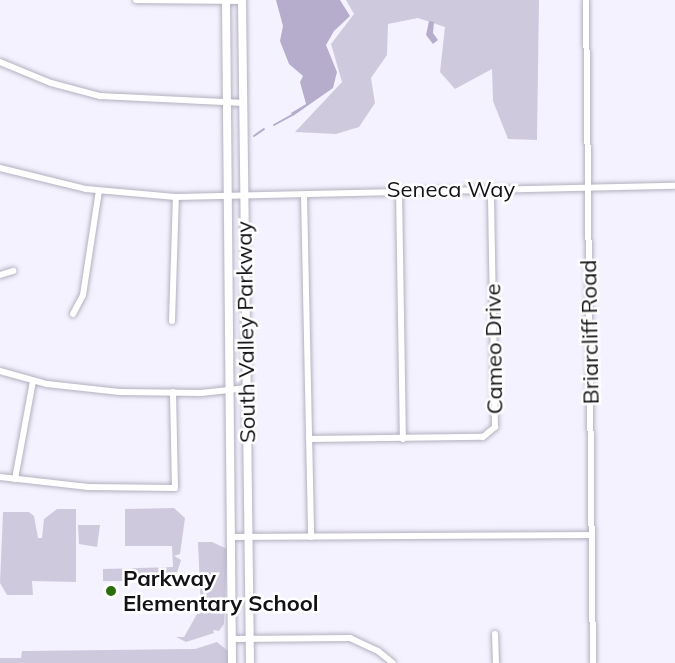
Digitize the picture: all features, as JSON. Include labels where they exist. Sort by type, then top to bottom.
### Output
[{"type":"main road","name":"South Valley Parkway","points":[[226,1],[232,663]]},
{"type":"main road","name":"South Valley Parkway","points":[[242,1],[250,663]]},
{"type":"street","points":[[136,0],[242,1]]},
{"type":"street","name":"Briarcliff Road","points":[[586,0],[594,663]]},
{"type":"street","points":[[0,62],[51,83],[100,96],[145,101],[243,103]]},
{"type":"street","name":"Seneca Way","points":[[0,168],[99,191],[176,197],[304,195],[399,190],[675,186]]},
{"type":"street","name":"Cameo Drive","points":[[309,439],[483,437],[495,427],[491,189]]},
{"type":"street","points":[[399,190],[403,439]]},
{"type":"street","points":[[73,314],[83,295],[99,191]]},
{"type":"street","points":[[304,195],[311,537]]},
{"type":"street","points":[[172,321],[176,197]]},
{"type":"street","points":[[0,275],[13,271]]},
{"type":"street","points":[[0,371],[33,381],[120,393],[247,388]]},
{"type":"street","points":[[15,480],[33,381]]},
{"type":"street","points":[[0,477],[88,487],[175,488],[173,392]]},
{"type":"street","points":[[231,537],[592,535]]},
{"type":"street","points":[[495,634],[496,663]]},
{"type":"street","points":[[232,639],[350,638],[378,651],[393,663]]},
{"type":"shaded area","points":[[276,0],[340,0],[350,16],[334,31],[326,45],[337,72],[333,88],[293,116],[291,113],[306,104],[300,82],[303,76],[289,64],[280,41],[283,26]]},
{"type":"shaded area","points":[[346,0],[539,0],[537,140],[508,139],[493,101],[492,69],[455,89],[440,72],[445,27],[418,18],[388,24],[387,55],[371,78],[375,103],[359,127],[336,134],[295,132],[342,82],[331,44],[354,14]]},
{"type":"shaded area","points":[[429,21],[434,22],[433,33],[438,40],[433,44],[426,35]]},
{"type":"shaded area","points":[[174,508],[185,518],[180,554],[174,556],[181,560],[176,576],[129,575],[124,581],[103,581],[103,569],[173,567],[172,546],[125,546],[125,509]]},
{"type":"shaded area","points":[[57,509],[76,509],[76,582],[32,581],[33,595],[7,595],[0,583],[3,512],[29,512],[34,516],[38,538],[42,538],[44,519]]},
{"type":"shaded area","points":[[78,525],[100,525],[97,547],[79,544]]},
{"type":"shaded area","points":[[198,542],[212,542],[227,549],[224,624],[219,631],[213,630],[214,633],[186,642],[176,637],[184,637],[197,614],[201,613]]},
{"type":"shaded area","points":[[217,642],[228,651],[228,663],[0,663],[0,658],[21,658],[22,651],[195,649]]},
{"type":"waterway","points":[[274,125],[292,115]]},
{"type":"waterway","points":[[254,136],[264,129]]},
{"type":"place","name":"Parkway Elementary School","points":[[111,591]]}]
